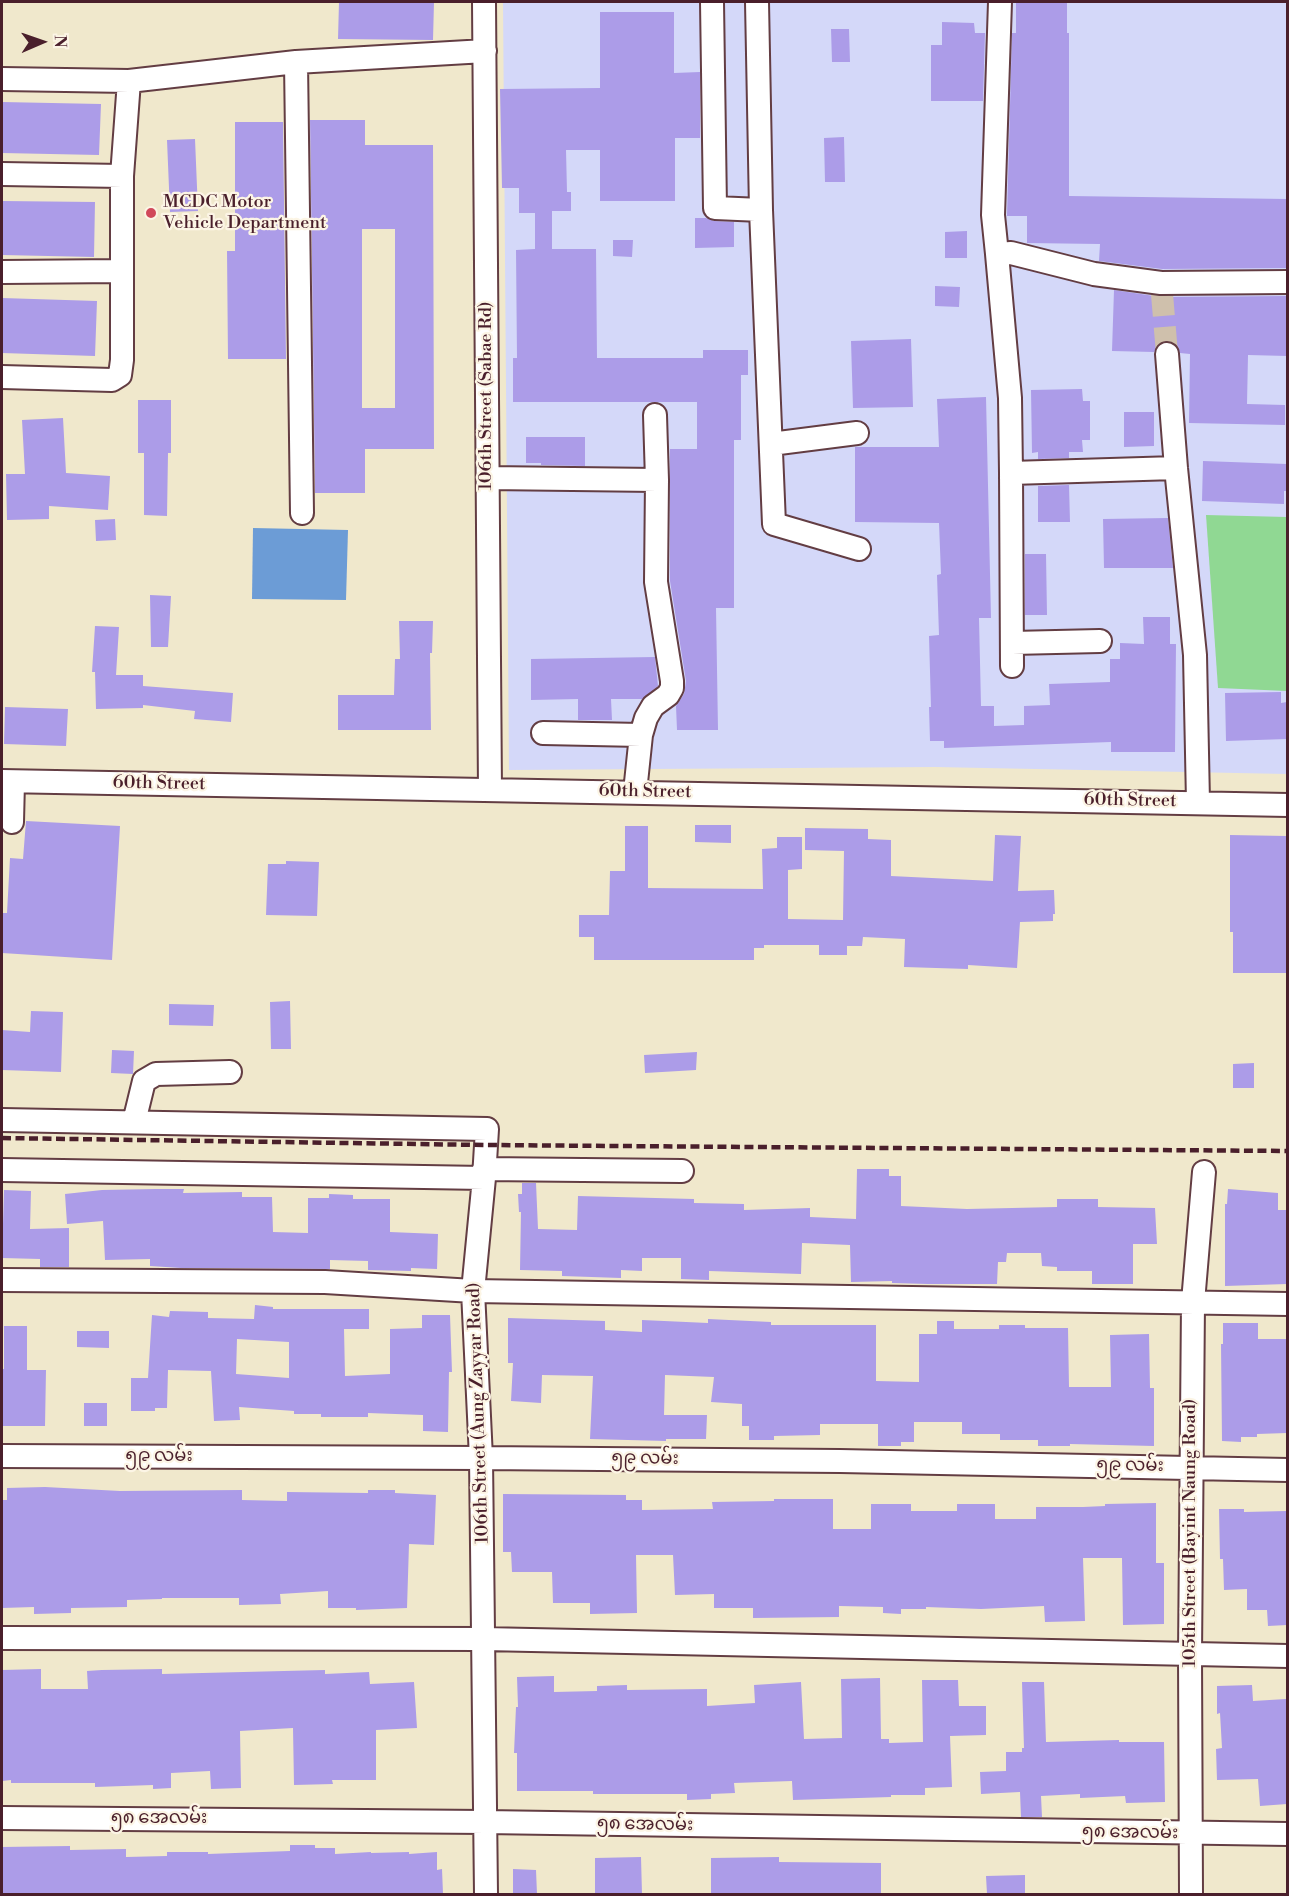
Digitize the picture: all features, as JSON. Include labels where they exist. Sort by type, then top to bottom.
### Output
[{"type":"street","name":"106th Street (Sabae Rd)","points":[[484,2],[490,790]]},
{"type":"street","points":[[712,2],[715,208],[761,210]]},
{"type":"street","points":[[757,2],[761,210],[774,524],[859,549]]},
{"type":"street","points":[[1000,2],[993,215],[1010,398],[1012,666]]},
{"type":"street","points":[[2,79],[129,81],[296,62],[485,51]]},
{"type":"street","points":[[296,62],[302,513]]},
{"type":"street","points":[[2,377],[112,380],[120,375],[122,360],[122,176],[129,81]]},
{"type":"street","points":[[2,174],[122,176]]},
{"type":"street","points":[[998,254],[1011,253],[1161,289],[1287,282]]},
{"type":"street","points":[[2,272],[122,272]]},
{"type":"street","points":[[1167,354],[1195,655],[1198,802]]},
{"type":"street","points":[[635,792],[641,735],[646,718],[653,706],[668,695],[672,688],[656,582],[655,415]]},
{"type":"street","points":[[771,444],[857,433]]},
{"type":"street","points":[[1011,473],[1176,468]]},
{"type":"street","points":[[488,478],[657,480]]},
{"type":"street","points":[[1012,643],[1100,641]]},
{"type":"street","points":[[543,733],[641,735]]},
{"type":"street","points":[[7,782],[12,822]]},
{"type":"street","name":"60th Street","points":[[7,782],[1287,805]]},
{"type":"street","points":[[134,1122],[144,1080],[156,1074],[230,1072]]},
{"type":"street","name":"106th Street (Aung Zayyar Road)","points":[[2,1120],[487,1129],[473,1291],[481,1458],[486,1894]]},
{"type":"street","points":[[2,1170],[484,1174],[682,1171]]},
{"type":"street","name":"105th Street (Bayint Naung Road)","points":[[1191,1894],[1190,1655],[1193,1302],[1204,1172]]},
{"type":"street","points":[[2,1280],[325,1282],[473,1291],[1287,1304]]},
{"type":"street","name":"၅၉ လမ်း","points":[[2,1456],[864,1461],[1287,1470]]},
{"type":"street","points":[[2,1638],[484,1639],[1287,1656]]},
{"type":"street","name":"၅၈ အေလမ်း","points":[[2,1818],[485,1822],[1287,1834]]},
{"type":"shaded area","points":[[503,2],[1287,2],[1287,774],[935,767],[509,770]]},
{"type":"green space","points":[[1206,515],[1287,517],[1287,691],[1218,688]]},
{"type":"water","points":[[253,528],[348,530],[346,600],[252,599]]},
{"type":"building","points":[[339,2],[434,2],[433,40],[338,39]]},
{"type":"building","points":[[1016,2],[1067,2],[1069,196],[1287,199],[1287,268],[1162,269],[1099,261],[1100,244],[1027,243],[1027,216],[1007,216],[1012,33],[1016,33]]},
{"type":"building","points":[[600,12],[674,12],[674,73],[700,72],[700,138],[675,138],[675,201],[600,201],[600,150],[566,150],[567,192],[571,192],[571,211],[552,211],[552,249],[596,249],[597,358],[703,358],[703,350],[748,350],[748,375],[741,375],[741,440],[734,440],[734,608],[716,608],[718,730],[677,730],[676,706],[684,694],[686,681],[670,581],[670,449],[697,449],[697,402],[513,402],[513,358],[517,358],[516,250],[535,249],[535,213],[519,213],[519,188],[502,188],[500,89],[600,88]]},
{"type":"building","points":[[942,22],[974,23],[975,33],[985,33],[983,101],[931,101],[931,45],[942,45]]},
{"type":"building","points":[[831,29],[849,29],[850,62],[832,62]]},
{"type":"building","points":[[2,102],[101,104],[99,155],[2,153]]},
{"type":"building","points":[[310,120],[365,120],[365,145],[433,145],[434,449],[365,449],[365,493],[315,493]],"holes":[[[362,229],[395,229],[395,408],[362,408]]]},
{"type":"building","points":[[235,122],[283,122],[286,359],[228,359],[227,251],[235,251]]},
{"type":"building","points":[[844,137],[845,182],[825,182],[824,138]]},
{"type":"building","points":[[195,139],[198,211],[170,212],[167,140]]},
{"type":"building","points":[[2,201],[95,202],[94,257],[2,255]]},
{"type":"building","points":[[695,218],[734,222],[734,247],[695,248]]},
{"type":"building","points":[[967,231],[967,258],[945,258],[945,232]]},
{"type":"building","points":[[613,240],[633,240],[632,257],[613,256]]},
{"type":"building","points":[[935,286],[960,287],[959,307],[935,306]]},
{"type":"building","points":[[1114,290],[1161,297],[1287,296],[1287,356],[1248,355],[1247,404],[1285,405],[1285,425],[1189,423],[1190,354],[1180,353],[1178,346],[1167,341],[1159,343],[1154,352],[1112,351]]},
{"type":"building","points":[[2,298],[97,301],[95,356],[2,353]]},
{"type":"building","points":[[911,339],[913,407],[853,408],[851,341]]},
{"type":"building","points":[[1082,389],[1083,401],[1090,401],[1090,440],[1082,440],[1083,452],[1069,452],[1069,458],[1038,459],[1038,452],[1032,453],[1031,390]]},
{"type":"building","points":[[986,397],[991,618],[979,618],[981,706],[994,706],[994,726],[1024,725],[1024,706],[1050,705],[1049,684],[1110,682],[1110,659],[1120,659],[1120,643],[1144,644],[1143,617],[1170,617],[1170,644],[1176,644],[1175,752],[1111,752],[1111,742],[944,748],[944,741],[930,741],[929,636],[939,635],[937,575],[941,574],[939,523],[855,522],[855,447],[939,447],[937,399]]},
{"type":"building","points":[[138,400],[171,400],[171,453],[168,453],[167,516],[144,515],[144,453],[138,453]]},
{"type":"building","points":[[1124,412],[1154,412],[1154,446],[1124,447]]},
{"type":"building","points":[[63,418],[66,473],[110,476],[108,510],[49,506],[49,519],[7,520],[6,474],[25,474],[22,420]]},
{"type":"building","points":[[526,437],[585,437],[585,466],[526,463]]},
{"type":"building","points":[[1203,461],[1287,464],[1287,491],[1284,491],[1284,504],[1202,501]]},
{"type":"building","points":[[1069,485],[1070,522],[1038,522],[1038,486]]},
{"type":"building","points":[[1168,518],[1173,568],[1104,568],[1103,519]]},
{"type":"building","points":[[115,519],[116,540],[96,541],[95,520]]},
{"type":"building","points":[[1025,554],[1046,554],[1047,615],[1025,615]]},
{"type":"building","points":[[150,595],[171,596],[168,647],[151,647]]},
{"type":"building","points":[[399,621],[433,621],[432,653],[430,653],[431,730],[338,730],[338,695],[394,695],[395,659],[400,659]]},
{"type":"building","points":[[95,626],[119,627],[116,675],[143,675],[143,686],[233,693],[231,722],[194,719],[195,711],[143,705],[143,708],[96,709],[95,672],[92,672]]},
{"type":"building","points":[[655,657],[658,686],[642,699],[611,699],[612,720],[578,720],[578,699],[531,700],[531,659]]},
{"type":"building","points":[[1281,692],[1281,703],[1287,702],[1287,739],[1226,741],[1225,693]]},
{"type":"building","points":[[5,707],[68,709],[66,746],[4,744]]},
{"type":"building","points":[[26,821],[120,826],[112,960],[2,953],[2,913],[7,913],[10,858],[23,859]]},
{"type":"building","points":[[695,825],[731,825],[731,843],[695,842]]},
{"type":"building","points":[[625,826],[648,826],[648,888],[763,889],[762,849],[777,848],[777,837],[802,837],[802,869],[788,870],[788,919],[843,920],[844,851],[805,850],[805,828],[868,829],[868,839],[891,840],[891,876],[993,881],[995,835],[1021,836],[1018,891],[1054,890],[1055,914],[1053,914],[1053,921],[1020,922],[1017,968],[968,965],[968,969],[904,967],[905,939],[863,937],[862,946],[847,946],[847,955],[819,955],[819,945],[764,945],[764,948],[754,948],[754,960],[594,960],[594,937],[579,937],[579,915],[609,915],[610,871],[625,871]]},
{"type":"building","points":[[1230,835],[1287,836],[1287,973],[1233,973],[1233,932],[1230,932]]},
{"type":"building","points":[[286,861],[319,862],[317,916],[266,915],[268,864],[286,864]]},
{"type":"building","points":[[290,1001],[291,1049],[271,1049],[270,1002]]},
{"type":"building","points":[[169,1004],[214,1005],[213,1026],[169,1025]]},
{"type":"building","points":[[31,1011],[63,1012],[61,1072],[2,1070],[2,1030],[30,1032]]},
{"type":"building","points":[[112,1050],[134,1051],[133,1074],[111,1073]]},
{"type":"building","points":[[697,1052],[696,1070],[645,1073],[644,1055]]},
{"type":"building","points":[[1254,1063],[1254,1088],[1233,1088],[1233,1064]]},
{"type":"building","points":[[857,1169],[889,1169],[889,1176],[901,1176],[901,1206],[967,1209],[1057,1207],[1057,1199],[1098,1199],[1098,1207],[1155,1208],[1157,1244],[1133,1244],[1133,1284],[1092,1284],[1092,1271],[1057,1271],[1057,1267],[1042,1266],[1041,1253],[1007,1253],[1006,1262],[998,1262],[997,1284],[851,1282],[850,1245],[802,1243],[801,1274],[709,1271],[709,1280],[681,1279],[681,1258],[642,1258],[642,1271],[621,1270],[621,1278],[562,1276],[562,1271],[520,1270],[521,1212],[519,1212],[518,1194],[522,1194],[522,1183],[536,1183],[538,1229],[577,1230],[578,1196],[694,1199],[694,1203],[744,1204],[744,1210],[810,1208],[810,1217],[856,1219]]},
{"type":"building","points":[[184,1189],[183,1193],[242,1192],[242,1197],[272,1197],[273,1232],[308,1233],[308,1198],[329,1198],[329,1194],[353,1195],[353,1199],[390,1199],[390,1232],[438,1234],[437,1269],[368,1270],[368,1261],[330,1260],[330,1269],[150,1266],[150,1259],[105,1260],[103,1221],[67,1224],[65,1194],[102,1190]]},
{"type":"building","points":[[1228,1189],[1278,1193],[1278,1210],[1287,1210],[1287,1284],[1225,1286],[1225,1204],[1227,1204]]},
{"type":"building","points":[[4,1190],[31,1191],[30,1229],[69,1228],[69,1267],[40,1267],[40,1259],[2,1258]]},
{"type":"building","points":[[255,1305],[273,1307],[273,1309],[369,1309],[369,1329],[344,1329],[345,1376],[390,1374],[390,1329],[422,1328],[422,1315],[450,1315],[452,1372],[449,1372],[448,1432],[423,1431],[423,1415],[368,1413],[368,1417],[321,1417],[321,1414],[294,1414],[294,1411],[239,1407],[240,1420],[214,1421],[211,1371],[168,1370],[167,1408],[155,1408],[155,1411],[131,1411],[131,1378],[148,1378],[152,1315],[169,1317],[170,1311],[208,1312],[208,1318],[254,1319]],"holes":[[[237,1339],[289,1342],[289,1378],[236,1374]]]},
{"type":"building","points":[[508,1318],[605,1321],[605,1330],[642,1332],[642,1320],[708,1323],[708,1319],[771,1322],[771,1325],[876,1325],[876,1381],[919,1382],[919,1334],[937,1334],[937,1321],[954,1321],[954,1329],[999,1329],[999,1325],[1025,1325],[1025,1328],[1068,1328],[1069,1387],[1111,1387],[1110,1335],[1149,1334],[1150,1388],[1154,1388],[1154,1446],[1070,1444],[1070,1446],[1038,1446],[1038,1440],[1000,1440],[1000,1434],[962,1434],[962,1422],[914,1422],[914,1442],[901,1442],[901,1446],[878,1446],[878,1424],[820,1424],[820,1435],[774,1436],[774,1440],[749,1440],[749,1426],[742,1426],[742,1404],[711,1402],[714,1377],[665,1375],[664,1415],[707,1415],[706,1439],[666,1439],[666,1441],[590,1439],[593,1376],[542,1375],[541,1403],[511,1401],[513,1363],[508,1363]]},
{"type":"building","points":[[1223,1323],[1258,1323],[1258,1339],[1287,1339],[1287,1433],[1241,1437],[1241,1442],[1222,1441],[1221,1344],[1223,1344]]},
{"type":"building","points":[[4,1326],[27,1326],[27,1370],[46,1370],[45,1426],[2,1426]]},
{"type":"building","points":[[77,1331],[109,1331],[109,1348],[77,1347]]},
{"type":"building","points":[[84,1403],[107,1403],[107,1426],[84,1426]]},
{"type":"building","points":[[45,1487],[120,1491],[242,1490],[242,1500],[287,1501],[287,1492],[368,1493],[368,1490],[395,1490],[395,1493],[436,1495],[434,1545],[409,1544],[407,1608],[356,1610],[356,1608],[328,1608],[328,1591],[280,1594],[281,1604],[239,1605],[239,1598],[162,1598],[127,1600],[127,1607],[71,1608],[71,1613],[34,1614],[34,1607],[2,1608],[2,1500],[7,1500],[7,1488]]},
{"type":"building","points":[[503,1494],[626,1495],[626,1500],[642,1500],[642,1510],[713,1509],[712,1502],[833,1499],[833,1529],[871,1529],[871,1504],[911,1504],[911,1511],[957,1511],[957,1504],[995,1504],[995,1519],[1036,1519],[1036,1507],[1156,1503],[1156,1563],[1164,1563],[1164,1624],[1123,1625],[1122,1558],[1083,1558],[1085,1621],[1045,1622],[1044,1606],[981,1609],[926,1607],[926,1609],[901,1609],[901,1614],[883,1613],[883,1607],[839,1606],[839,1617],[753,1618],[753,1608],[714,1608],[714,1594],[675,1595],[673,1555],[636,1555],[637,1613],[590,1614],[590,1603],[553,1603],[552,1572],[512,1572],[511,1552],[503,1552]]},
{"type":"building","points":[[1219,1509],[1244,1509],[1244,1512],[1287,1511],[1287,1625],[1268,1626],[1267,1610],[1247,1610],[1247,1589],[1224,1590],[1223,1559],[1220,1559]]},
{"type":"building","points":[[41,1669],[41,1689],[88,1689],[87,1671],[102,1670],[162,1669],[162,1674],[325,1670],[325,1674],[369,1672],[370,1684],[414,1682],[417,1728],[376,1730],[376,1780],[332,1780],[333,1784],[294,1785],[293,1728],[240,1731],[241,1788],[211,1789],[210,1771],[171,1773],[171,1788],[153,1789],[153,1785],[95,1787],[95,1783],[11,1783],[11,1780],[2,1781],[2,1670]]},
{"type":"building","points":[[554,1676],[554,1692],[597,1691],[597,1686],[627,1685],[627,1690],[707,1689],[707,1706],[755,1703],[754,1685],[801,1682],[804,1739],[842,1738],[841,1679],[880,1678],[881,1739],[889,1739],[889,1743],[923,1742],[922,1680],[958,1680],[959,1706],[986,1706],[986,1735],[950,1736],[952,1787],[925,1788],[925,1795],[793,1800],[792,1781],[734,1783],[735,1793],[711,1794],[711,1799],[687,1800],[687,1794],[517,1791],[517,1753],[514,1753],[516,1707],[518,1707],[517,1677]]},
{"type":"building","points":[[1022,1682],[1044,1682],[1046,1742],[1119,1740],[1119,1742],[1164,1742],[1165,1802],[1126,1803],[1125,1796],[1080,1798],[1080,1794],[1041,1796],[1042,1817],[1021,1817],[1020,1792],[981,1794],[980,1772],[1006,1771],[1006,1752],[1022,1752],[1024,1748]]},
{"type":"building","points":[[1252,1685],[1253,1701],[1286,1699],[1287,1804],[1260,1806],[1258,1779],[1217,1780],[1216,1749],[1222,1748],[1220,1713],[1217,1714],[1217,1686]]},
{"type":"building","points":[[290,1845],[335,1848],[335,1854],[437,1852],[437,1870],[442,1869],[443,1894],[2,1894],[2,1847],[70,1846],[70,1850],[126,1849],[126,1857],[167,1856],[167,1852],[208,1852],[208,1854],[290,1851]]},
{"type":"building","points":[[641,1857],[642,1894],[595,1894],[595,1858]]},
{"type":"building","points":[[779,1857],[779,1862],[881,1863],[881,1894],[711,1894],[711,1858]]},
{"type":"building","points":[[513,1869],[536,1870],[537,1894],[513,1894]]},
{"type":"building","points":[[1025,1875],[1025,1894],[987,1894],[986,1876]]},
{"type":"tunnel","points":[[1162,294],[1167,354]]},
{"type":"railway","points":[[2,1138],[485,1145],[1288,1151]]},
{"type":"place","name":"MCDC Motor Vehicle Department","points":[[151,213]]}]
